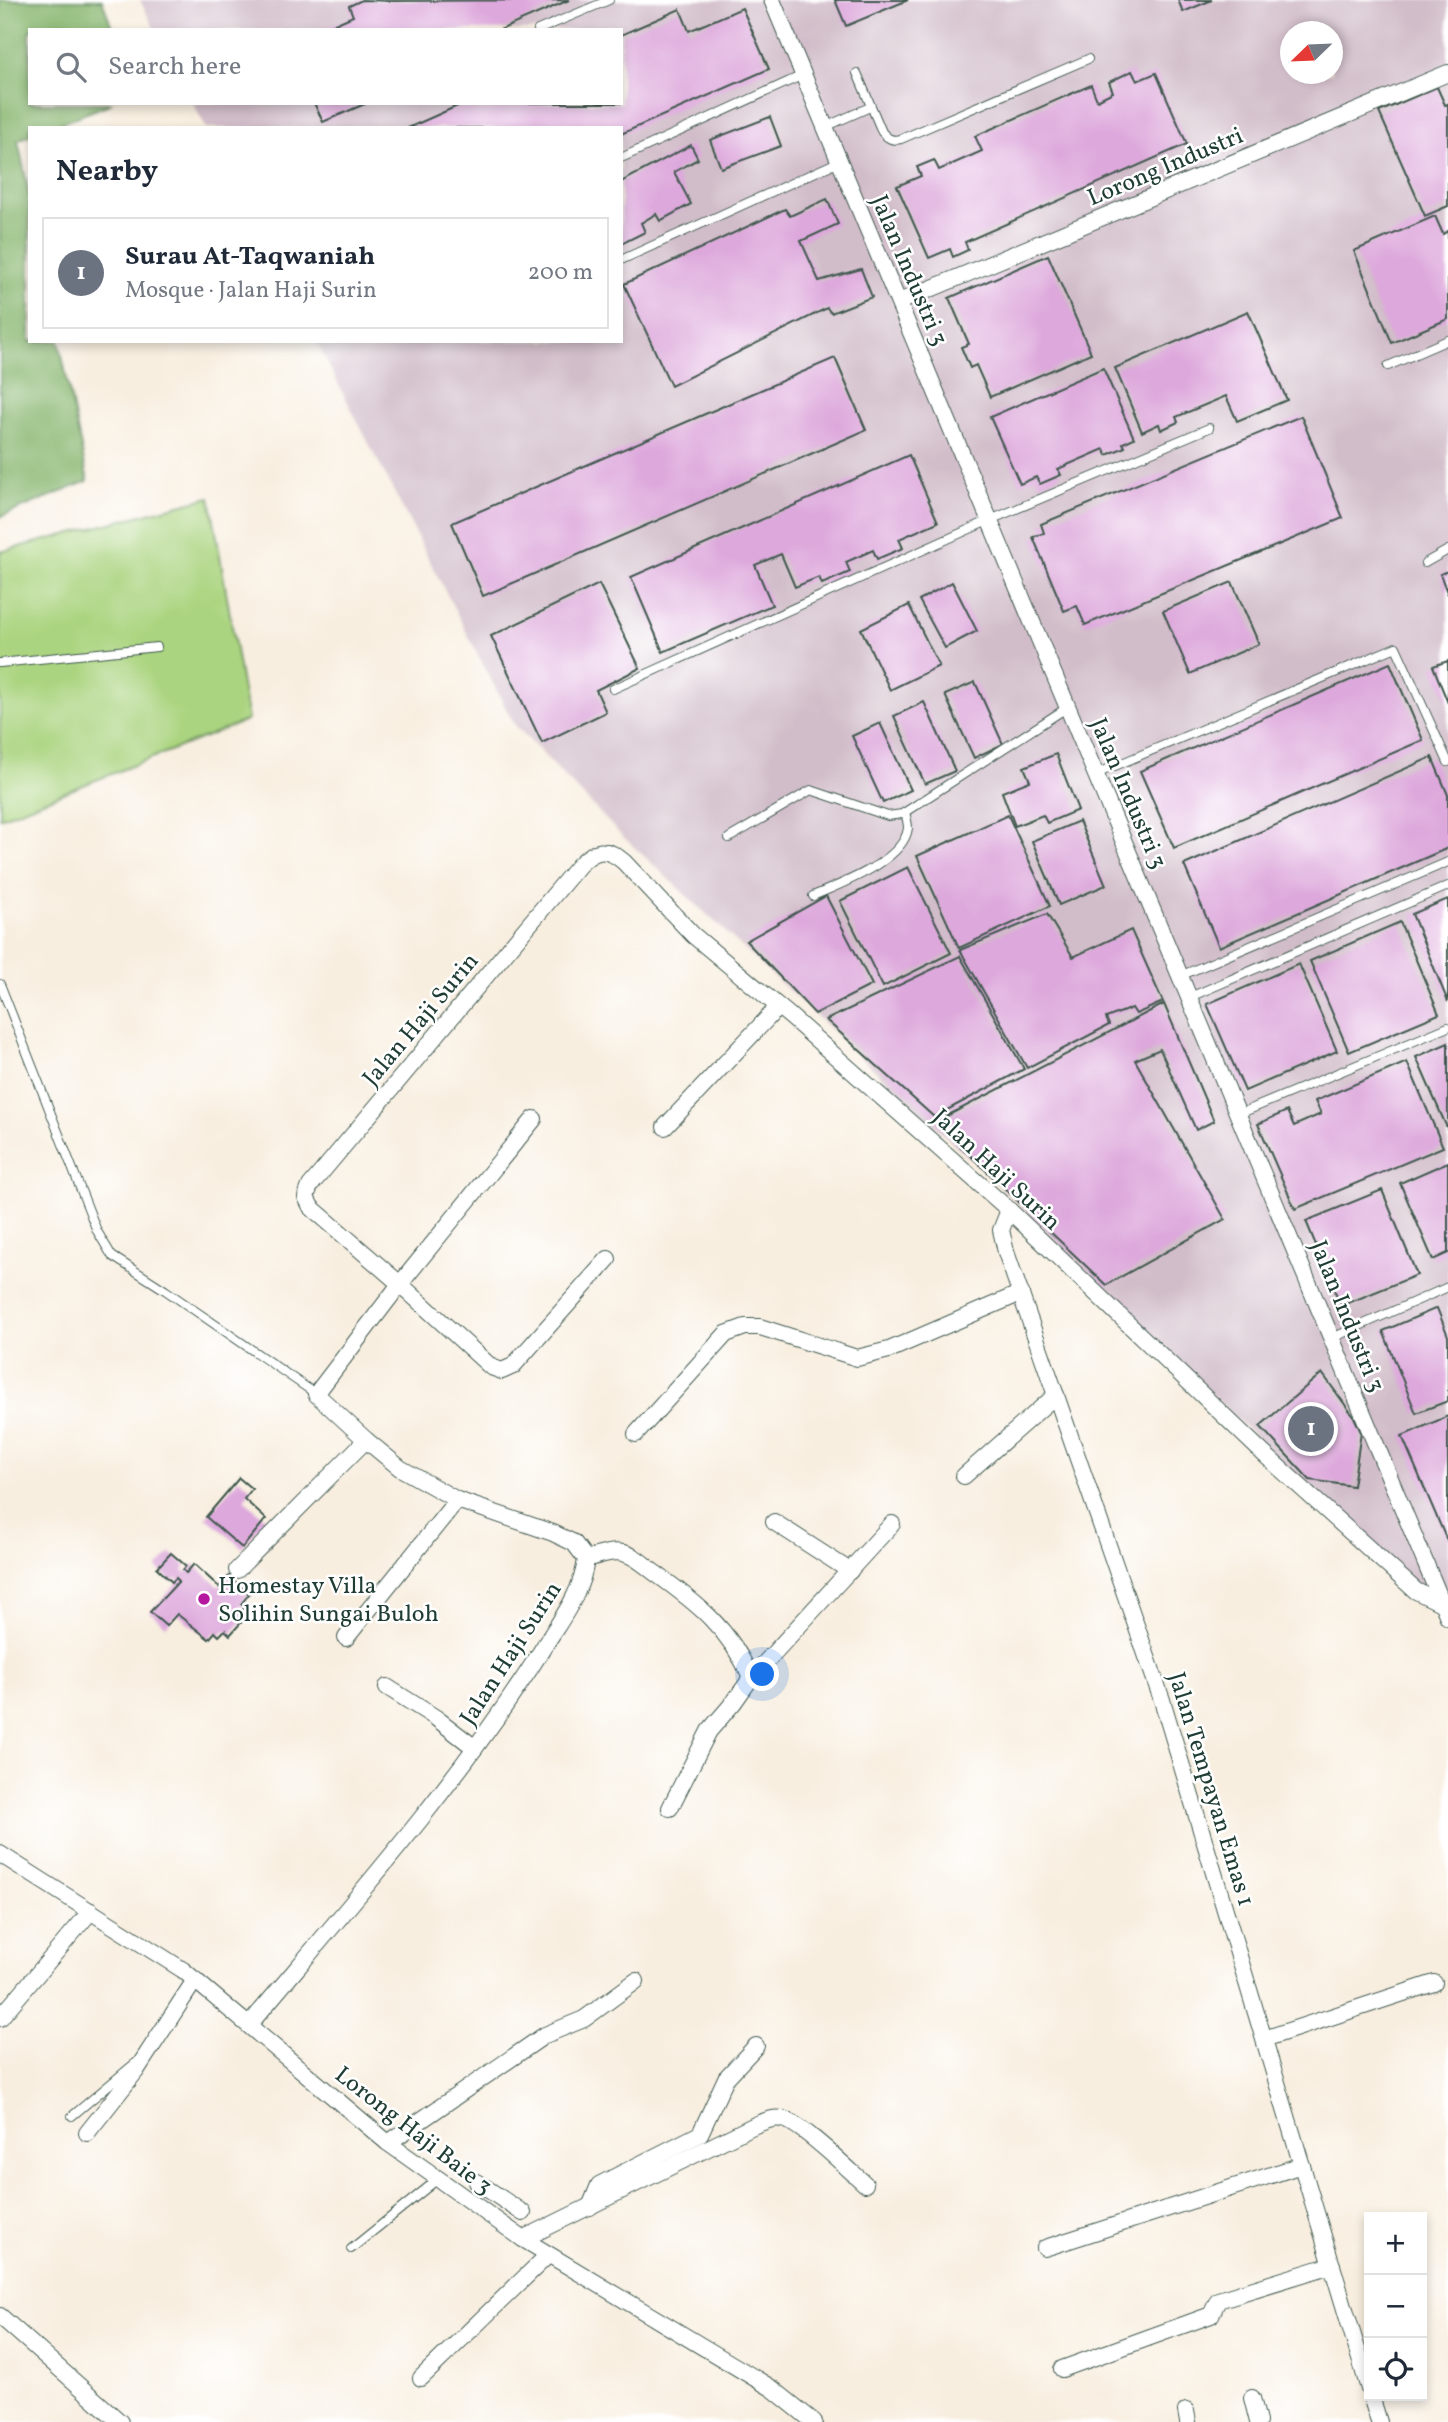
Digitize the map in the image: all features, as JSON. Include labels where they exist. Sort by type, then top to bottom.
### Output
[{"type":"street","name":"Jalan Industri 3","points":[[772,0],[1446,1608]]},
{"type":"street","name":"Lorong Industri","points":[[899,302],[1448,73]]},
{"type":"street","name":"Jalan Haji Surin","points":[[400,1284],[311,1207],[307,1191],[589,855],[602,850],[614,853],[693,935],[1009,1209],[1264,1454],[1416,1591],[1446,1608]]},
{"type":"street","points":[[665,1127],[778,1007]]},
{"type":"street","points":[[534,1119],[400,1284],[316,1394],[400,1468],[457,1500],[553,1533],[573,1543],[586,1559],[621,1552],[630,1555],[711,1617],[741,1655],[751,1678]]},
{"type":"street","name":"Jalan Tempayan Emas 1","points":[[1009,1209],[1002,1224],[1001,1235],[1162,1700],[1364,2372]]},
{"type":"street","points":[[400,1284],[491,1367],[502,1371],[513,1366],[608,1259]]},
{"type":"street","points":[[636,1434],[726,1334],[745,1327],[760,1327],[857,1358],[888,1350],[1021,1293]]},
{"type":"street","points":[[964,1476],[1056,1395]]},
{"type":"street","points":[[237,1570],[366,1440]]},
{"type":"street","points":[[345,1638],[457,1500]]},
{"type":"street","points":[[774,1522],[850,1571]]},
{"type":"street","points":[[670,1808],[709,1731],[751,1678],[892,1524]]},
{"type":"street","name":"Jalan Haji Surin","points":[[249,2025],[430,1810],[475,1748],[513,1695],[576,1596],[584,1577],[586,1559]]},
{"type":"street","points":[[387,1687],[436,1718],[475,1748]]},
{"type":"street","name":"Lorong Haji Baie 3","points":[[0,1854],[183,1970],[388,2143],[485,2214],[548,2255],[773,2389],[814,2422]]},
{"type":"street","points":[[0,2018],[91,1912]]},
{"type":"street","points":[[87,2133],[146,2055],[195,1980]]},
{"type":"street","points":[[388,2143],[545,2035],[584,2019],[636,1981]]},
{"type":"street","points":[[1264,2039],[1434,1983]]},
{"type":"street","points":[[590,2207],[599,2185],[700,2134],[726,2078],[756,2046]]},
{"type":"street","points":[[523,2239],[755,2125],[783,2119],[797,2126],[865,2184]]},
{"type":"street","points":[[1045,2248],[1302,2165]]},
{"type":"street","points":[[477,2182],[523,2214]]},
{"type":"street","points":[[485,2214],[500,2199]]},
{"type":"street","points":[[421,2378],[548,2255]]},
{"type":"street","points":[[1062,2369],[1211,2315],[1218,2300],[1332,2265]]},
{"type":"street","points":[[0,2316],[120,2422]]},
{"type":"street","points":[[1252,2398],[1258,2422]]},
{"type":"street","points":[[1373,2401],[1379,2422]]},
{"type":"lane","points":[[543,28],[609,0]]},
{"type":"lane","points":[[857,73],[870,107],[887,138],[894,141],[1088,59]]},
{"type":"lane","points":[[623,157],[803,75]]},
{"type":"lane","points":[[825,127],[870,107]]},
{"type":"lane","points":[[623,259],[840,162]]},
{"type":"lane","points":[[1388,366],[1448,340]]},
{"type":"lane","points":[[613,689],[990,520],[1209,428]]},
{"type":"lane","points":[[1425,563],[1448,550]]},
{"type":"lane","points":[[1097,774],[1396,647],[1448,762]]},
{"type":"lane","points":[[0,663],[157,648]]},
{"type":"lane","points":[[730,838],[811,790],[895,817],[1068,708]]},
{"type":"lane","points":[[813,896],[888,858],[902,843],[908,828],[905,811]]},
{"type":"lane","points":[[1180,976],[1448,862]]},
{"type":"lane","points":[[1190,997],[1448,886]]},
{"type":"lane","points":[[0,984],[97,1231],[111,1256],[316,1394]]},
{"type":"lane","points":[[1238,1114],[1448,1027]]},
{"type":"lane","points":[[1332,1338],[1448,1287]]},
{"type":"lane","points":[[72,2116],[146,2055]]},
{"type":"lane","points":[[351,2249],[438,2179]]},
{"type":"shaded area","points":[[140,0],[1448,0],[1448,1584],[1427,1606],[1005,1191],[619,833],[514,724],[317,343],[623,343],[623,126],[205,126],[194,105],[623,105],[623,28],[154,28]]},
{"type":"green space","points":[[0,0],[102,0],[112,28],[28,28],[28,105],[107,105],[54,126],[28,126],[28,136],[18,140],[28,189],[28,343],[59,343],[88,481],[0,517]]},
{"type":"green space","points":[[210,497],[248,720],[0,818],[0,552]]},
{"type":"building","points":[[362,0],[569,0],[505,28],[326,28],[353,16],[349,6]]},
{"type":"building","points":[[835,0],[908,0],[846,26]]},
{"type":"building","points":[[1178,0],[1212,0],[1183,12]]},
{"type":"building","points":[[742,8],[769,69],[623,133],[623,126],[412,126],[460,105],[623,105],[623,34],[680,9],[689,31]]},
{"type":"building","points":[[1132,71],[1137,81],[1156,73],[1187,144],[965,242],[968,250],[953,257],[950,249],[929,258],[897,186],[921,176],[917,167],[934,160],[939,170],[982,151],[975,136],[1091,85],[1097,100],[1113,92],[1109,82]]},
{"type":"building","points":[[1437,87],[1445,105],[1448,104],[1448,206],[1425,216],[1379,112]]},
{"type":"building","points":[[315,105],[362,105],[323,122]]},
{"type":"building","points":[[770,117],[781,146],[721,168],[710,140]]},
{"type":"building","points":[[691,145],[698,159],[674,172],[691,204],[660,221],[656,214],[641,223],[645,232],[623,243],[623,181]]},
{"type":"building","points":[[827,199],[838,224],[801,241],[819,281],[861,269],[872,297],[831,313],[827,308],[671,386],[624,284],[785,209],[790,216]]},
{"type":"building","points":[[1435,216],[1443,234],[1448,231],[1448,319],[1392,343],[1354,251]]},
{"type":"building","points":[[1048,255],[1091,353],[990,397],[976,365],[970,368],[961,347],[969,344],[949,298]]},
{"type":"building","points":[[1248,311],[1287,400],[1237,421],[1226,396],[1176,417],[1178,422],[1161,430],[1159,424],[1142,432],[1115,368]]},
{"type":"building","points":[[835,358],[866,430],[483,596],[452,523]]},
{"type":"building","points":[[1103,368],[1134,438],[1123,443],[1125,447],[1107,455],[1104,449],[1058,469],[1061,475],[1040,484],[1036,477],[1020,484],[990,417]]},
{"type":"building","points":[[1301,416],[1343,518],[1085,625],[1077,606],[1064,611],[1033,537],[1044,533],[1041,524]]},
{"type":"building","points":[[909,455],[938,522],[899,539],[903,548],[877,559],[873,550],[846,562],[850,572],[822,584],[819,577],[795,587],[781,554],[755,565],[772,605],[663,652],[631,577]]},
{"type":"building","points":[[1448,571],[1448,595],[1440,574]]},
{"type":"building","points":[[952,582],[977,631],[945,648],[919,600]]},
{"type":"building","points":[[1232,582],[1259,644],[1190,674],[1163,611]]},
{"type":"building","points":[[599,584],[640,668],[596,690],[606,712],[542,743],[491,636]]},
{"type":"building","points":[[909,605],[939,666],[890,690],[861,629]]},
{"type":"building","points":[[1448,661],[1448,703],[1433,666]]},
{"type":"building","points":[[1390,663],[1423,740],[1174,848],[1140,771]]},
{"type":"building","points":[[975,682],[1003,744],[974,758],[945,695]]},
{"type":"building","points":[[924,702],[955,771],[925,784],[894,716]]},
{"type":"building","points":[[880,723],[911,790],[883,803],[852,736]]},
{"type":"building","points":[[1056,754],[1078,810],[1047,823],[1043,815],[1015,826],[1002,792],[1030,781],[1024,767]]},
{"type":"building","points":[[1432,757],[1448,795],[1448,848],[1219,947],[1184,865]]},
{"type":"building","points":[[1008,815],[1050,906],[959,948],[917,856]]},
{"type":"building","points":[[1079,821],[1106,885],[1059,905],[1032,841]]},
{"type":"building","points":[[908,867],[951,953],[883,987],[840,901]]},
{"type":"building","points":[[826,896],[872,985],[815,1014],[746,941]]},
{"type":"building","points":[[1448,899],[1448,1002],[1412,914]]},
{"type":"building","points":[[1047,914],[1073,957],[1131,930],[1163,1002],[1136,1014],[1132,1008],[1106,1018],[1109,1025],[1027,1068],[960,950]]},
{"type":"building","points":[[1400,922],[1439,1014],[1349,1052],[1310,961]]},
{"type":"building","points":[[960,956],[1024,1069],[934,1117],[826,1020]]},
{"type":"building","points":[[1299,964],[1337,1051],[1245,1091],[1207,1004]]},
{"type":"building","points":[[1164,1004],[1214,1121],[1196,1130],[1160,1049],[1135,1060],[1225,1219],[1106,1285],[935,1122]]},
{"type":"building","points":[[1448,1043],[1448,1130],[1416,1057]]},
{"type":"building","points":[[1407,1062],[1443,1147],[1295,1209],[1258,1124],[1287,1111],[1294,1126],[1321,1114],[1315,1101]]},
{"type":"building","points":[[1448,1162],[1448,1253],[1433,1260],[1400,1183]]},
{"type":"building","points":[[1382,1190],[1417,1275],[1341,1306],[1306,1221]]},
{"type":"building","points":[[1437,1308],[1448,1336],[1448,1401],[1416,1413],[1383,1331]]},
{"type":"building","points":[[1322,1373],[1354,1417],[1361,1432],[1353,1486],[1310,1480],[1260,1426]]},
{"type":"building","points":[[1448,1416],[1448,1543],[1402,1436]]},
{"type":"building","points":[[239,1478],[252,1489],[244,1499],[266,1519],[242,1548],[206,1517]]},
{"type":"building","name":"Homestay Villa Solihin Sungai Buloh","points":[[171,1553],[186,1566],[183,1570],[186,1573],[194,1564],[219,1587],[229,1576],[249,1594],[241,1604],[245,1607],[241,1612],[246,1617],[230,1635],[225,1630],[219,1636],[215,1632],[209,1639],[177,1614],[166,1626],[150,1612],[179,1581],[176,1578],[172,1582],[157,1568]]},
{"type":"place","name":"Surau At-Taqwaniah","points":[[1311,1429]]},
{"type":"place","name":"Homestay Villa Solihin Sungai Buloh","points":[[204,1599]]}]
